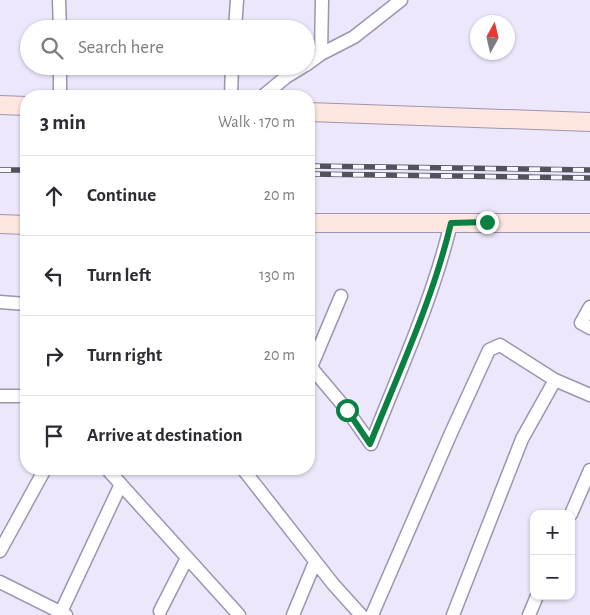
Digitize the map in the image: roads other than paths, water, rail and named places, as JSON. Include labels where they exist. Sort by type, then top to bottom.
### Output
[{"type":"street","points":[[59,0],[60,20]]},
{"type":"street","points":[[235,20],[236,0]]},
{"type":"street","points":[[321,54],[322,0]]},
{"type":"street","points":[[315,58],[354,37],[401,0]]},
{"type":"street","points":[[60,75],[60,90]]},
{"type":"street","points":[[230,90],[231,75]]},
{"type":"street","points":[[270,90],[289,75]]},
{"type":"street","points":[[0,104],[20,106]]},
{"type":"street","points":[[315,112],[590,122]]},
{"type":"street","points":[[315,223],[590,224]]},
{"type":"street","points":[[315,372],[347,410],[370,444],[418,325],[444,253],[451,223]]},
{"type":"street","points":[[0,224],[20,225]]},
{"type":"street","points":[[315,355],[341,296]]},
{"type":"street","points":[[0,302],[20,304]]},
{"type":"street","points":[[590,307],[581,323],[590,328]]},
{"type":"street","points":[[372,615],[489,350],[500,345],[555,380],[590,395]]},
{"type":"street","points":[[452,615],[522,439],[555,380]]},
{"type":"street","points":[[0,396],[20,396]]},
{"type":"street","points":[[573,510],[590,470]]},
{"type":"street","points":[[0,551],[42,475]]},
{"type":"street","points":[[113,475],[239,615]]},
{"type":"street","points":[[248,475],[351,606],[361,615]]},
{"type":"street","points":[[0,582],[63,614],[121,484]]},
{"type":"street","points":[[160,611],[187,558]]},
{"type":"street","points":[[293,615],[316,562]]},
{"type":"street","points":[[529,615],[535,600]]},
{"type":"railway","points":[[315,166],[590,170]]},
{"type":"railway","points":[[0,170],[20,170]]},
{"type":"railway","points":[[315,174],[590,178]]}]
